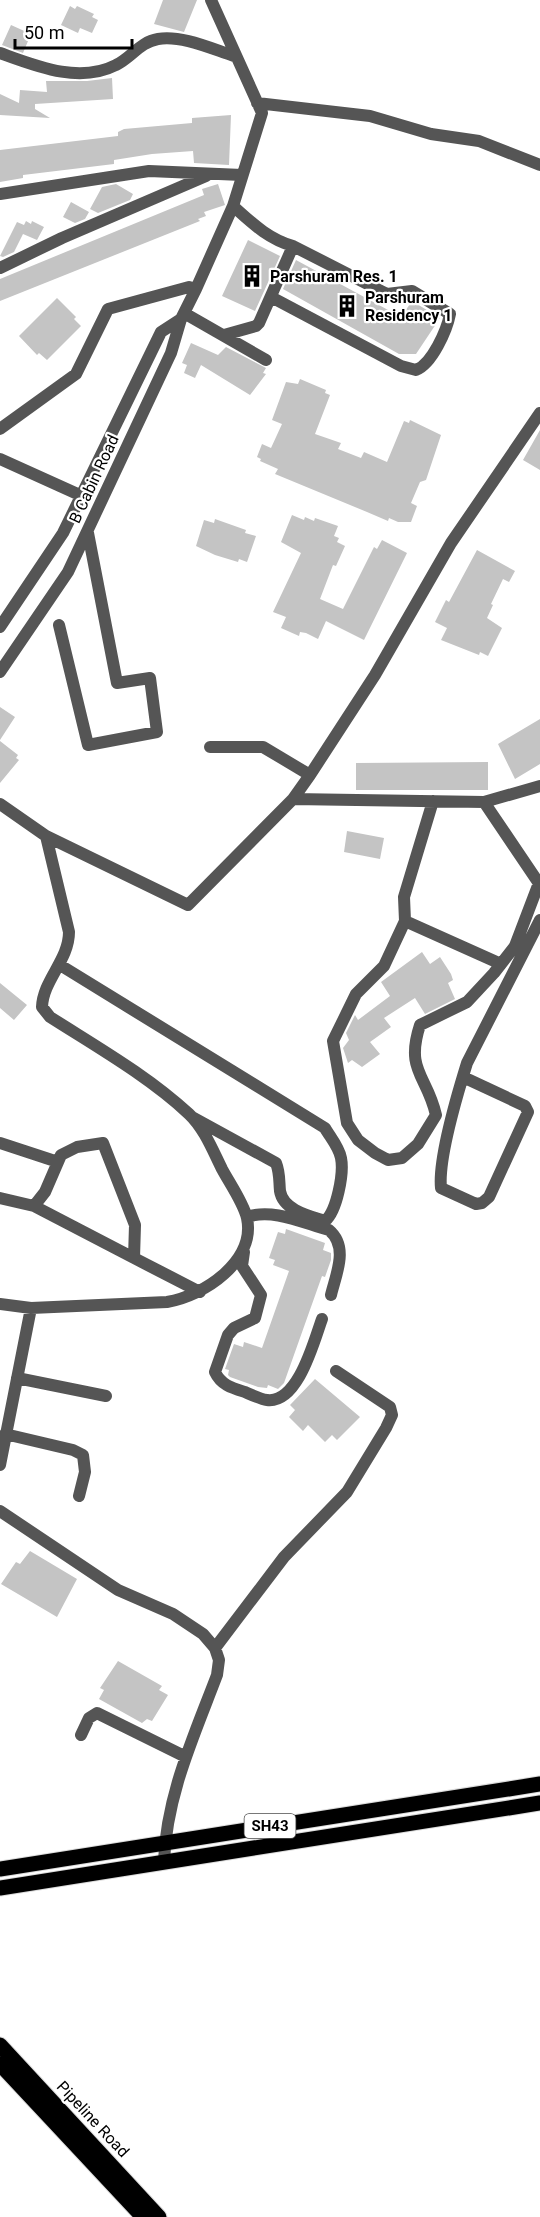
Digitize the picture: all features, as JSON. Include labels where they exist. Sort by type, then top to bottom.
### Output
[{"type":"main road","name":"SH43","points":[[0,1869],[540,1784]]},
{"type":"main road","name":"SH43","points":[[0,1888],[540,1803]]},
{"type":"main road","name":"Pipeline Road","points":[[0,2045],[159,2217]]},
{"type":"main road","name":"Pipeline Road","points":[[0,2064],[143,2217]]},
{"type":"street","points":[[211,0],[259,108],[370,116],[431,134],[479,141],[540,165]]},
{"type":"street","points":[[0,53],[47,69],[67,73],[105,70],[118,65],[145,43],[159,39],[175,39],[234,56]]},
{"type":"street","name":"B Cabin Road","points":[[0,672],[68,572],[171,353],[183,316],[233,206],[258,133],[259,108]]},
{"type":"street","points":[[0,194],[148,171],[242,175]]},
{"type":"street","points":[[0,268],[62,238],[210,174]]},
{"type":"street","points":[[233,206],[260,231],[278,242],[293,246],[387,294],[412,291],[450,314],[426,364],[416,370],[410,369],[272,297]]},
{"type":"street","points":[[224,335],[256,326],[272,297],[293,246]]},
{"type":"street","points":[[0,429],[76,374],[108,309],[189,287],[196,289]]},
{"type":"street","points":[[0,627],[63,533],[161,332],[183,316],[224,335],[266,360]]},
{"type":"street","points":[[0,804],[46,836],[188,905],[293,799],[375,675],[451,543],[540,413]]},
{"type":"street","points":[[0,459],[82,496]]},
{"type":"street","points":[[59,625],[88,745],[157,732],[150,678],[117,683],[88,533]]},
{"type":"street","points":[[210,747],[263,747],[310,775]]},
{"type":"street","points":[[293,799],[484,802],[540,786]]},
{"type":"street","points":[[433,801],[404,897],[405,921],[384,966],[356,993],[333,1041],[346,1123],[358,1140],[375,1154],[388,1160],[402,1158],[418,1144],[436,1115],[433,1100],[417,1073],[414,1062],[414,1041],[420,1025],[467,1002],[501,964],[515,946],[539,884],[484,802]]},
{"type":"street","points":[[46,836],[69,932],[69,943],[42,999],[42,1007],[50,1017],[154,1085],[191,1116],[276,1163],[280,1174],[280,1194],[287,1206],[325,1221],[332,1215],[342,1171],[341,1156],[325,1128],[60,965]]},
{"type":"street","points":[[463,1077],[525,1106],[528,1112],[489,1197],[482,1203],[476,1204],[441,1188],[456,1100],[467,1063],[540,920]]},
{"type":"street","points":[[405,921],[501,964]]},
{"type":"street","points":[[191,1116],[211,1146],[247,1216],[249,1237],[244,1250],[242,1266],[261,1294],[255,1318],[234,1328],[228,1335],[215,1372],[218,1380],[226,1386],[269,1400],[283,1396],[298,1381],[322,1319]]},
{"type":"street","points":[[0,1143],[58,1162]]},
{"type":"street","points":[[34,1206],[45,1192],[61,1155],[77,1148],[103,1143],[135,1225],[134,1258]]},
{"type":"street","points":[[0,1198],[34,1206],[200,1292]]},
{"type":"street","points":[[247,1216],[259,1212],[273,1214],[329,1230],[336,1236],[341,1255],[331,1295]]},
{"type":"street","points":[[0,1304],[31,1308],[167,1302],[185,1299],[200,1292],[230,1266],[244,1250]]},
{"type":"street","points":[[0,1465],[31,1308]]},
{"type":"street","points":[[215,1648],[284,1557],[347,1492],[386,1428],[392,1414],[390,1407],[336,1371]]},
{"type":"street","points":[[17,1378],[106,1396]]},
{"type":"street","points":[[5,1434],[73,1450],[83,1455],[86,1472],[79,1496]]},
{"type":"street","points":[[0,1511],[118,1590],[173,1614],[203,1634],[215,1648],[219,1660],[217,1676],[178,1779],[164,1843],[164,1862]]},
{"type":"street","points":[[81,1735],[89,1718],[97,1713],[186,1757]]},
{"type":"building","points":[[163,0],[197,0],[184,32],[154,24]]},
{"type":"building","points":[[70,6],[75,9],[77,6],[94,14],[92,17],[98,20],[92,33],[80,28],[78,33],[61,25]]},
{"type":"building","points":[[11,25],[31,34],[23,53],[2,45]]},
{"type":"building","points":[[112,78],[113,99],[35,104],[35,109],[50,118],[0,115],[0,94],[19,103],[20,90],[47,92],[46,81],[87,81]]},
{"type":"building","points":[[231,115],[229,165],[194,163],[193,151],[152,154],[114,160],[114,164],[23,175],[23,178],[0,182],[0,150],[118,136],[118,132],[124,129],[192,123],[192,118]]},
{"type":"building","points":[[116,184],[133,194],[130,200],[98,213],[90,209],[102,187]]},
{"type":"building","points":[[218,184],[225,205],[204,212],[206,216],[198,219],[200,221],[0,301],[0,279],[204,195],[202,189]]},
{"type":"building","points":[[71,202],[89,212],[85,219],[75,223],[63,217]]},
{"type":"building","points":[[26,221],[31,224],[32,221],[44,227],[37,240],[23,234],[14,252],[0,256],[17,222],[24,225]]},
{"type":"building","name":"Parshuram Res. 1","points":[[248,240],[280,256],[255,311],[222,296]]},
{"type":"building","name":"Parshuram Residency 1","points":[[296,260],[401,317],[412,301],[440,318],[416,354],[399,354],[283,289]]},
{"type":"building","points":[[57,298],[76,317],[74,319],[81,326],[47,360],[39,353],[37,355],[19,336]]},
{"type":"building","points":[[191,343],[218,355],[226,347],[266,368],[263,373],[266,374],[250,395],[201,365],[195,378],[184,373],[187,365],[182,363]]},
{"type":"building","points":[[300,379],[326,390],[325,393],[330,395],[315,434],[341,443],[338,449],[361,458],[364,452],[387,462],[404,421],[409,423],[410,420],[441,435],[426,480],[420,482],[411,503],[417,506],[411,522],[398,522],[389,518],[388,521],[275,474],[278,469],[260,461],[261,459],[257,457],[262,444],[271,448],[282,424],[272,420],[286,382],[298,384]]},
{"type":"building","points":[[540,430],[540,470],[523,460]]},
{"type":"building","points":[[292,515],[304,520],[305,517],[314,521],[315,518],[338,526],[334,536],[339,538],[337,542],[345,546],[336,566],[333,565],[320,599],[343,609],[374,547],[377,549],[382,540],[407,553],[364,640],[326,621],[318,639],[300,632],[299,636],[281,628],[286,617],[273,612],[301,553],[281,542]]},
{"type":"building","points":[[215,519],[256,536],[247,562],[239,559],[238,562],[215,555],[196,546],[204,520],[214,523]]},
{"type":"building","points":[[477,550],[515,571],[509,582],[503,579],[491,604],[493,605],[487,618],[502,628],[488,656],[480,652],[479,655],[441,640],[447,628],[435,622],[446,600],[449,602]]},
{"type":"building","points":[[0,707],[15,717],[0,740]]},
{"type":"building","points":[[540,719],[540,764],[515,779],[498,744]]},
{"type":"building","points":[[0,741],[18,755],[16,758],[19,760],[0,783]]},
{"type":"building","points":[[488,762],[488,790],[356,790],[356,763]]},
{"type":"building","points":[[347,831],[384,838],[380,859],[344,852]]},
{"type":"building","points":[[422,952],[430,964],[440,957],[451,974],[453,980],[448,983],[455,999],[425,1014],[415,998],[384,1018],[391,1027],[370,1042],[380,1054],[362,1067],[352,1060],[348,1063],[343,1048],[349,1040],[346,1033],[355,1015],[358,1020],[390,996],[381,982]]},
{"type":"building","points":[[0,983],[27,1005],[14,1020],[0,1008]]},
{"type":"building","points":[[286,1229],[325,1243],[323,1250],[331,1253],[331,1260],[325,1277],[322,1276],[284,1383],[278,1389],[268,1385],[267,1388],[258,1387],[230,1377],[229,1370],[225,1369],[234,1344],[243,1347],[244,1342],[262,1348],[289,1271],[273,1265],[275,1260],[269,1258],[278,1232],[285,1234]]},
{"type":"building","points":[[315,1379],[360,1417],[337,1440],[332,1435],[325,1442],[308,1425],[303,1431],[289,1417],[295,1410],[290,1405]]},
{"type":"building","points":[[30,1551],[77,1579],[57,1617],[1,1584],[16,1562],[20,1564]]},
{"type":"building","points":[[118,1661],[162,1686],[159,1690],[168,1695],[152,1721],[147,1719],[142,1723],[99,1699],[104,1690],[100,1688]]},
{"type":"place","name":"Parshuram Res. 1","points":[[252,276]]},
{"type":"place","name":"Parshuram Residency 1","points":[[347,306]]}]
